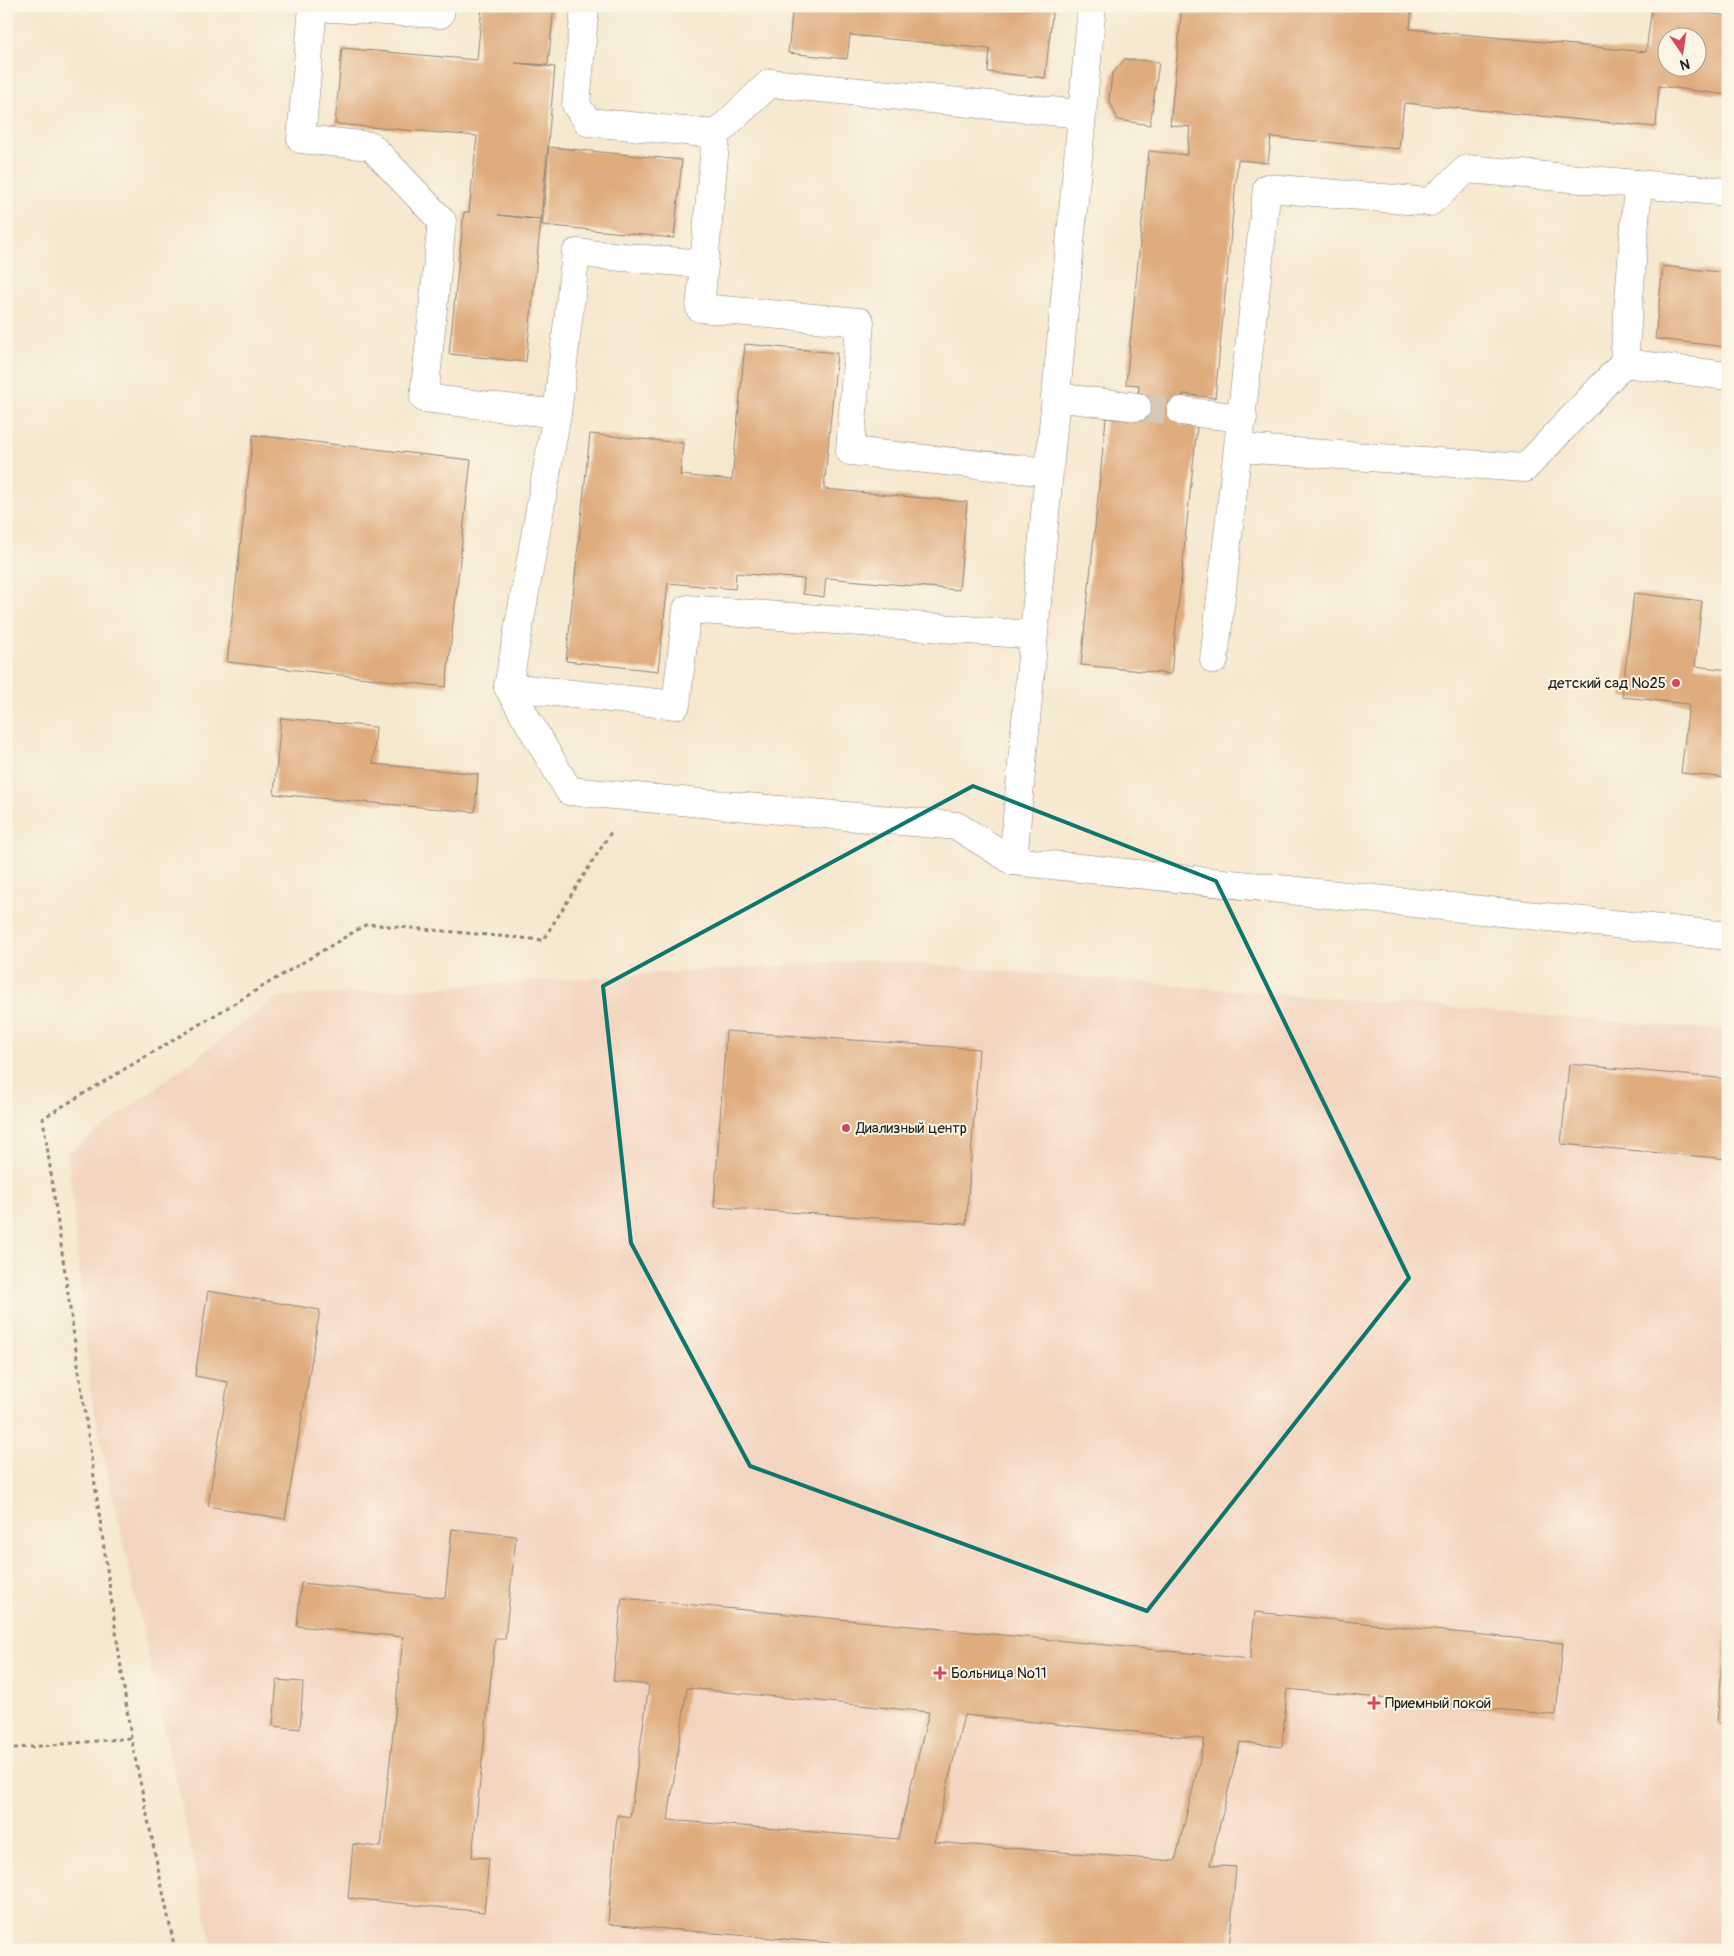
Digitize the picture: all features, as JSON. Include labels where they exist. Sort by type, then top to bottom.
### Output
[{"type":"lane","points":[[441,6],[440,14],[313,7],[301,139],[371,146],[442,221],[424,398],[557,414]]},
{"type":"lane","points":[[585,6],[576,105],[588,122],[716,134]]},
{"type":"lane","points":[[1013,861],[1092,6]]},
{"type":"lane","points":[[1048,472],[850,451],[860,322],[700,308],[704,264],[716,134],[770,83],[1081,114]]},
{"type":"lane","points":[[1214,660],[1243,418],[1267,188],[1430,202],[1467,169],[1728,192]]},
{"type":"lane","points":[[1239,448],[1525,468],[1624,363],[1638,184]]},
{"type":"lane","points":[[704,264],[576,253],[557,414],[508,687],[568,790],[957,826],[1013,861],[1728,936]]},
{"type":"lane","points":[[1624,363],[1728,376]]},
{"type":"lane","points":[[1055,398],[1137,407]]},
{"type":"lane","points":[[1181,411],[1243,418]]},
{"type":"lane","points":[[508,687],[676,705],[687,609],[1033,635]]},
{"type":"path","points":[[175,1950],[131,1738],[43,1118],[367,924],[542,940],[634,796]]},
{"type":"path","points":[[6,1749],[131,1738]]},
{"type":"highlighted area","points":[[973,786],[1216,881],[1409,1278],[1147,1611],[750,1466],[631,1243],[603,986]]},
{"type":"shaded area","name":"Больница №11","points":[[872,960],[1728,1031],[1728,1950],[213,1950],[91,1396],[68,1153],[278,997]]},
{"type":"building","points":[[482,6],[554,6],[548,65],[515,63],[555,67],[541,219],[498,215],[541,220],[526,362],[449,354],[464,212],[469,212],[477,136],[335,124],[342,48],[477,60]]},
{"type":"building","points":[[793,6],[1053,6],[1045,78],[988,72],[990,49],[850,35],[847,59],[788,53]]},
{"type":"building","points":[[1182,6],[1412,6],[1410,29],[1646,52],[1652,6],[1728,16],[1728,95],[1659,86],[1656,127],[1404,103],[1399,149],[1271,137],[1268,163],[1238,160],[1215,398],[1183,394],[1180,425],[1197,427],[1171,674],[1081,665],[1106,418],[1136,421],[1139,385],[1126,384],[1149,151],[1187,155],[1190,127],[1170,125]]},
{"type":"building","points":[[1125,59],[1159,62],[1150,125],[1118,120],[1109,100],[1112,74]]},
{"type":"building","points":[[549,147],[682,160],[674,238],[542,225]]},
{"type":"building","points":[[1663,266],[1728,273],[1728,347],[1655,339]]},
{"type":"building","points":[[745,344],[837,353],[824,489],[967,502],[959,590],[826,578],[824,597],[803,594],[804,579],[736,573],[735,589],[668,583],[658,671],[566,661],[590,434],[683,443],[680,475],[732,480]]},
{"type":"building","points":[[253,435],[471,460],[446,687],[227,662]]},
{"type":"building","name":"детский сад №25","points":[[1634,593],[1702,601],[1695,666],[1728,670],[1728,778],[1681,773],[1689,704],[1622,697]]},
{"type":"building","points":[[281,718],[376,727],[373,764],[478,774],[475,812],[274,794]]},
{"type":"building","name":"Диализный центр","points":[[726,1031],[979,1049],[966,1224],[714,1207]]},
{"type":"building","points":[[1569,1064],[1728,1079],[1728,1159],[1561,1144]]},
{"type":"building","points":[[208,1291],[320,1310],[285,1519],[208,1506],[228,1382],[195,1376]]},
{"type":"building","points":[[452,1529],[516,1536],[505,1639],[495,1639],[472,1857],[489,1858],[484,1912],[348,1898],[353,1844],[381,1847],[403,1637],[297,1626],[301,1583],[445,1598]]},
{"type":"building","points":[[622,1598],[1250,1659],[1255,1612],[1563,1643],[1556,1715],[1287,1689],[1282,1747],[1240,1742],[1210,1865],[1236,1867],[1229,1950],[913,1950],[608,1924],[617,1815],[630,1817],[649,1685],[613,1681]],"holes":[[[687,1688],[929,1712],[898,1839],[668,1820]],[[964,1715],[1205,1739],[1175,1861],[934,1842]]]},
{"type":"building","points":[[1726,1624],[1728,1624],[1728,1724],[1717,1723]]},
{"type":"building","points":[[277,1680],[303,1682],[300,1729],[273,1726]]},
{"type":"tunnel","points":[[1137,407],[1181,411]]},
{"type":"place","name":"детский сад №25","points":[[1676,683]]},
{"type":"place","name":"Диализный центр","points":[[846,1128]]},
{"type":"place","name":"Больница №11","points":[[940,1673]]},
{"type":"place","name":"Приемный покой","points":[[1374,1703]]}]
